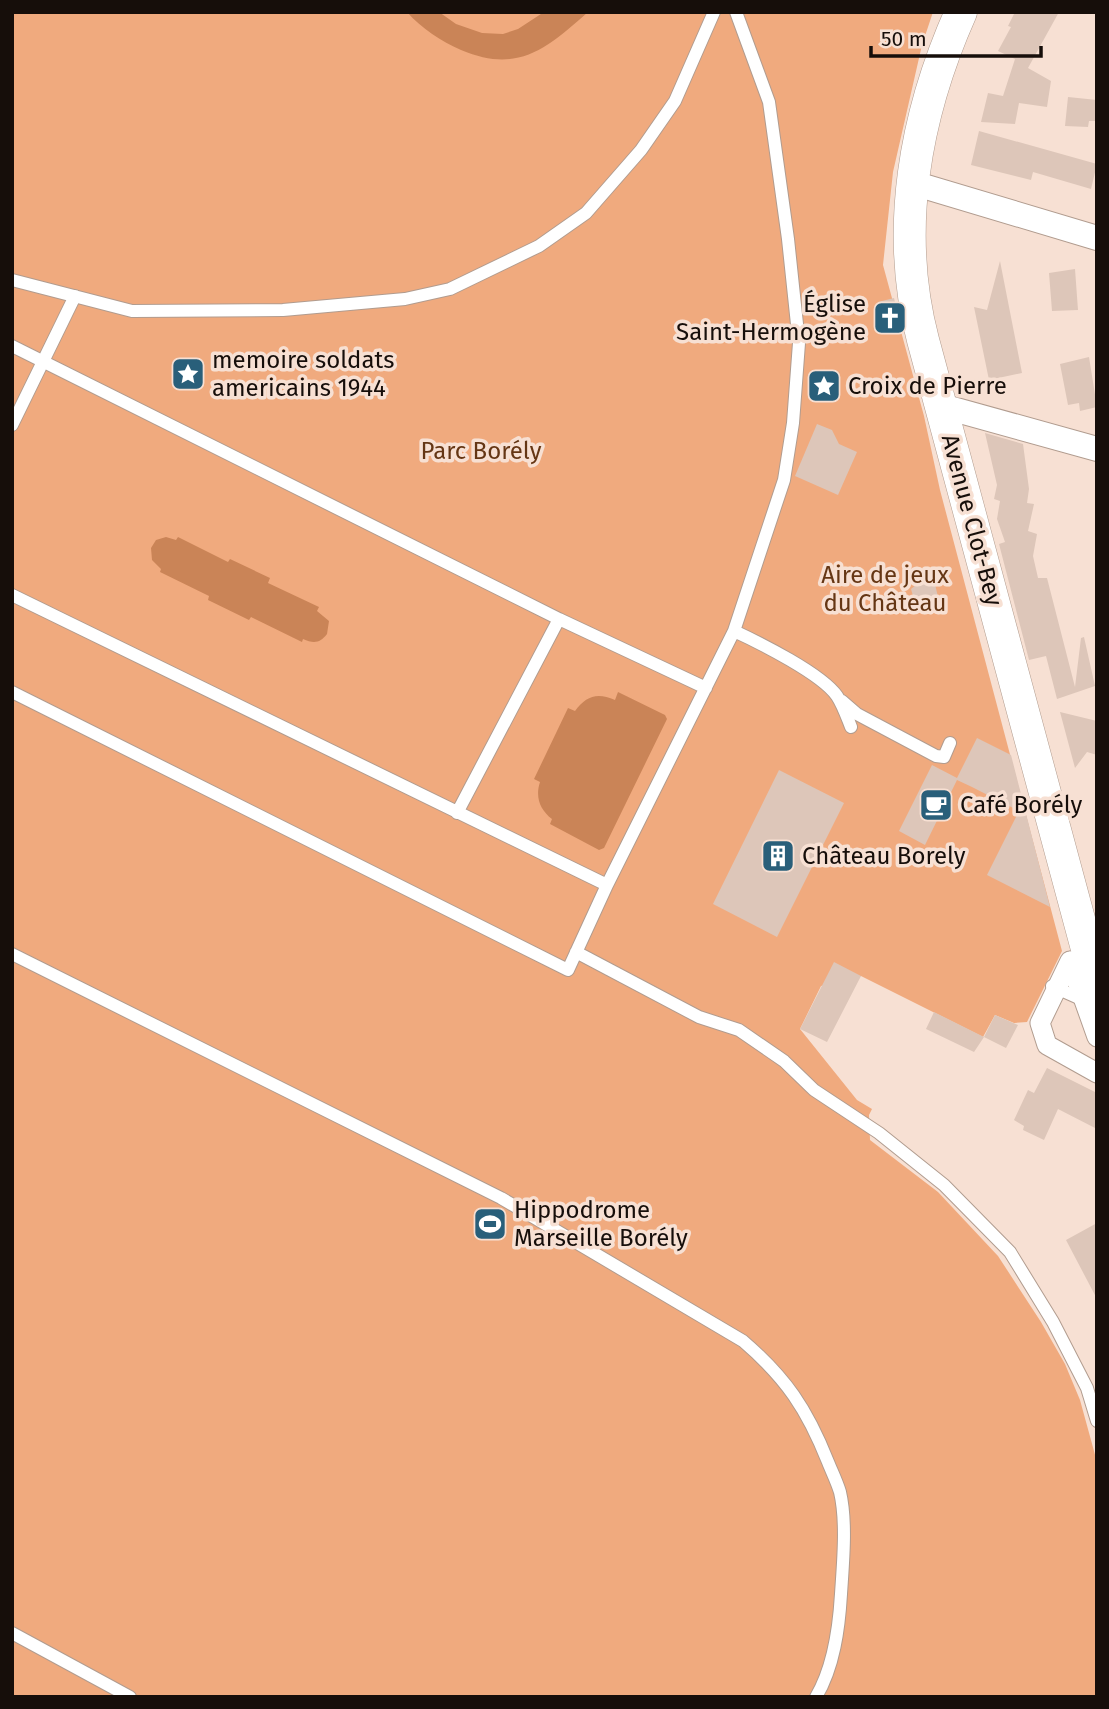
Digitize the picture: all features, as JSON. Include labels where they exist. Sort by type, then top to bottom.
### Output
[{"type":"street","name":"Avenue Clot-Bey","points":[[961,12],[930,89],[913,183],[910,244],[913,288],[917,317],[1092,997]]},
{"type":"street","points":[[913,183],[1097,238]]},
{"type":"street","points":[[942,406],[1097,449]]},
{"type":"street","points":[[1097,1037],[1092,997],[1070,961],[1054,987],[1040,1023],[1047,1045],[1097,1073]]},
{"type":"lane","points":[[12,280],[132,311],[283,310],[405,299],[450,289],[538,246],[586,213],[641,150],[675,101],[714,12]]},
{"type":"lane","points":[[12,692],[568,970],[607,885],[734,631],[784,480],[793,422],[799,343],[769,102],[736,12]]},
{"type":"lane","points":[[12,425],[75,296]]},
{"type":"lane","points":[[12,346],[559,619],[706,688]]},
{"type":"lane","points":[[12,595],[607,885]]},
{"type":"lane","points":[[457,813],[559,619]]},
{"type":"lane","points":[[734,631],[758,642],[823,682],[857,714],[936,756],[944,757],[950,743]]},
{"type":"lane","points":[[837,696],[851,727]]},
{"type":"lane","points":[[576,951],[699,1017],[740,1030],[785,1061],[814,1090],[878,1133],[944,1185],[1010,1252],[1053,1322],[1076,1366],[1087,1388],[1097,1421]]},
{"type":"lane","points":[[12,954],[501,1198],[743,1341],[760,1355],[777,1371],[794,1394],[817,1434],[840,1492],[844,1552],[838,1629],[822,1687],[816,1697]]},
{"type":"lane","points":[[1054,987],[1092,997]]},
{"type":"lane","points":[[12,1633],[130,1697]]},
{"type":"green space","points":[[12,12],[933,12],[922,45],[893,172],[883,265],[1062,951],[1027,1022],[1014,1023],[995,1015],[983,1037],[861,976],[821,986],[800,1029],[857,1100],[872,1109],[869,1115],[870,1140],[938,1192],[998,1256],[1065,1364],[1080,1400],[1097,1462],[1097,1697],[12,1697]]},
{"type":"shaded area","points":[[407,12],[439,12],[456,24],[482,33],[503,34],[518,29],[544,12],[588,12],[544,47],[515,58],[499,59],[481,57],[439,39]]},
{"type":"shaded area","points":[[166,537],[176,540],[178,537],[228,562],[230,559],[270,578],[268,583],[319,607],[317,611],[329,621],[327,634],[316,642],[303,639],[302,642],[208,600],[209,596],[160,572],[161,569],[152,560],[151,548],[156,540]]},
{"type":"shaded area","points":[[618,692],[665,715],[667,719],[604,848],[599,850],[550,824],[552,819],[544,812],[538,798],[540,782],[534,779],[568,708],[575,711],[583,702],[597,696],[615,700]]},
{"type":"building","points":[[1015,12],[1059,12],[1028,68],[1051,81],[1047,107],[1019,103],[1015,124],[981,122],[988,93],[1003,96],[1015,59],[998,51],[1011,27],[1008,26]]},
{"type":"building","points":[[1068,97],[1097,100],[1097,121],[1089,121],[1088,127],[1065,126]]},
{"type":"building","points":[[979,131],[1097,164],[1091,189],[1033,172],[1031,180],[971,165]]},
{"type":"building","points":[[1000,261],[1022,373],[989,380],[974,307],[987,310]]},
{"type":"building","points":[[1075,269],[1078,310],[1052,311],[1049,273]]},
{"type":"building","name":"Église Saint-Hermogène","points":[[894,298],[899,319],[882,324],[878,302]]},
{"type":"building","points":[[1089,357],[1097,407],[1080,411],[1079,403],[1068,405],[1060,364]]},
{"type":"building","points":[[817,424],[832,430],[839,444],[857,452],[838,495],[795,476]]},
{"type":"building","points":[[985,433],[1023,444],[1029,489],[1027,503],[1034,504],[1028,531],[1037,534],[1033,556],[1038,578],[1047,578],[1075,687],[1081,638],[1084,637],[1095,686],[1057,699],[1046,656],[1029,660],[999,544],[1005,542],[997,519],[1000,501],[994,499],[997,485]]},
{"type":"building","points":[[921,581],[935,584],[938,597],[929,606],[915,603],[911,589]]},
{"type":"building","points":[[1060,712],[1097,721],[1097,755],[1087,752],[1075,768]]},
{"type":"building","points":[[977,738],[1011,755],[1050,907],[987,875],[1019,811],[972,787],[957,780],[925,845],[899,831],[932,765],[957,778]]},
{"type":"building","name":"Château Borely","points":[[779,770],[844,803],[777,937],[713,904]]},
{"type":"building","points":[[834,962],[861,976],[827,1042],[800,1029]]},
{"type":"building","points":[[934,1012],[984,1037],[974,1052],[926,1029]]},
{"type":"building","points":[[995,1015],[1018,1025],[1006,1048],[984,1037]]},
{"type":"building","points":[[1047,1068],[1097,1093],[1097,1129],[1058,1109],[1044,1140],[1023,1130],[1024,1126],[1014,1120],[1028,1090],[1034,1093]]},
{"type":"building","points":[[1097,1223],[1097,1299],[1066,1240]]},
{"type":"place","name":"Église Saint-Hermogène","points":[[890,318]]},
{"type":"place","name":"memoire soldats americains 1944","points":[[188,374]]},
{"type":"place","name":"Croix de Pierre","points":[[824,386]]},
{"type":"place","name":"Café Borély","points":[[936,805]]},
{"type":"place","name":"Château Borely","points":[[778,856]]},
{"type":"place","name":"Hippodrome Marseille Borély","points":[[490,1224]]},
{"type":"park label","name":"Parc Borély","points":[[481,451]]},
{"type":"park label","name":"Aire de jeux du Château","points":[[885,589]]}]
